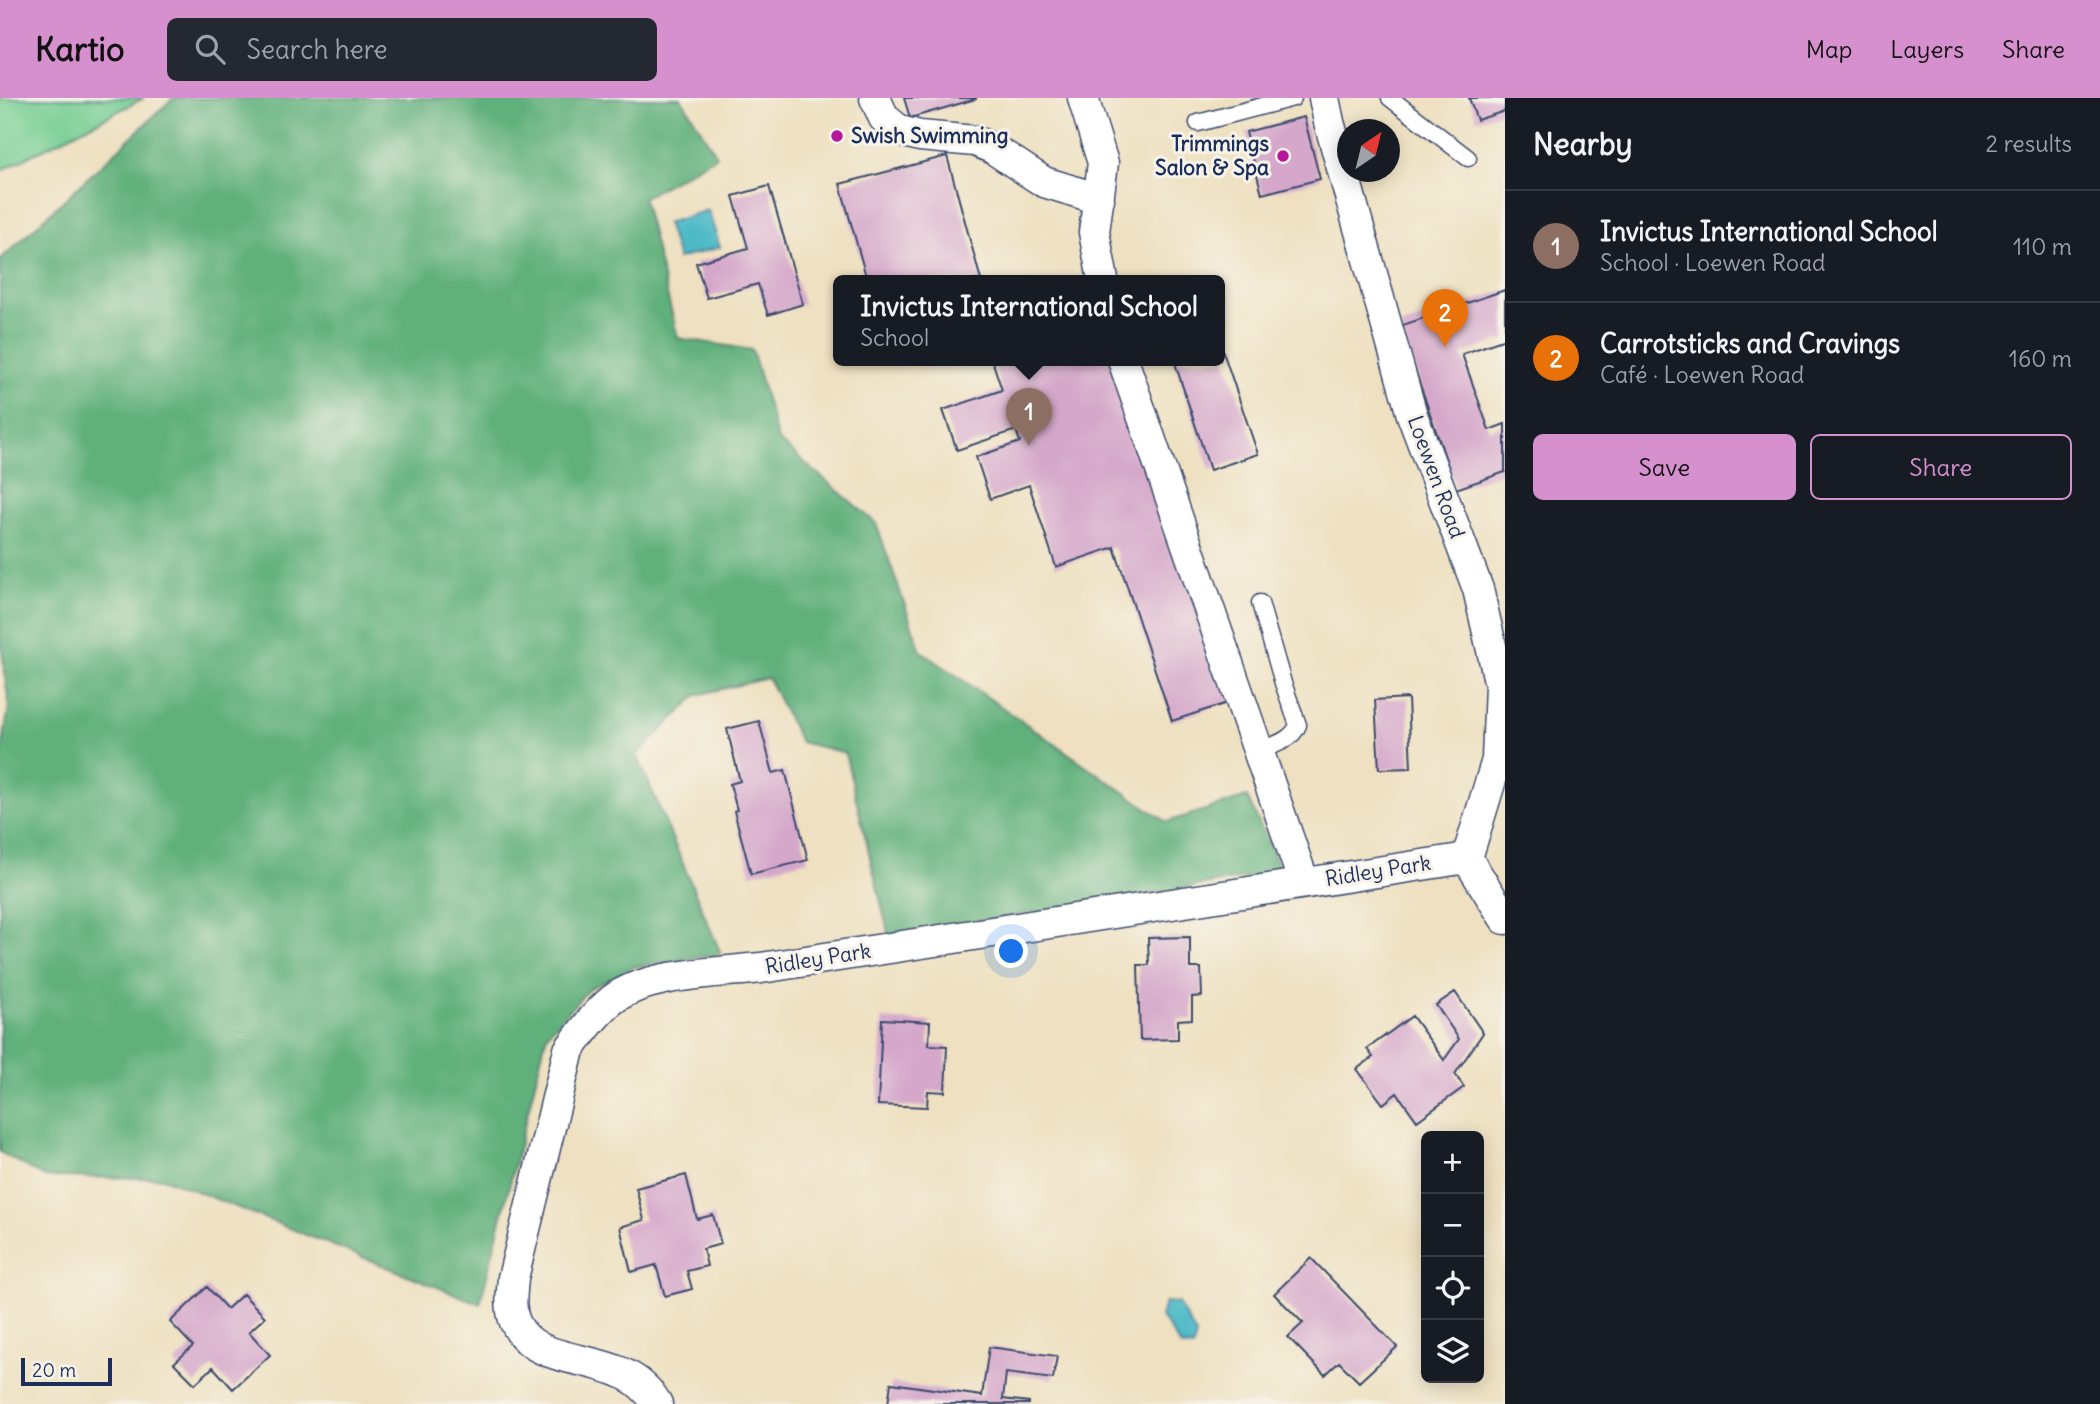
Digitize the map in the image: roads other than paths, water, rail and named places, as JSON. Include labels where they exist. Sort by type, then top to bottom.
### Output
[{"type":"street","points":[[875,98],[884,118],[901,131],[919,136],[975,141],[992,148],[1044,181],[1099,198]]},
{"type":"street","points":[[1083,98],[1103,163],[1094,232],[1101,275]]},
{"type":"street","name":"Loewen Road","points":[[1324,98],[1412,415],[1478,589],[1503,679],[1497,760],[1467,858]]},
{"type":"street","points":[[1125,366],[1304,883]]},
{"type":"street","points":[[1467,858],[1505,919]]},
{"type":"street","name":"Ridley Park","points":[[657,1404],[652,1395],[627,1374],[605,1365],[548,1353],[528,1340],[515,1322],[511,1303],[513,1278],[569,1049],[590,1020],[614,998],[645,982],[761,968],[1467,858]]},
{"type":"lane","points":[[1198,122],[1293,98]]},
{"type":"lane","points":[[1390,98],[1468,158]]},
{"type":"lane","points":[[1258,751],[1291,737],[1298,725],[1259,603]]},
{"type":"water","points":[[708,210],[720,247],[678,259],[667,223]]},
{"type":"water","points":[[1165,1302],[1178,1303],[1196,1335],[1193,1348],[1181,1346],[1161,1317]]},
{"type":"place","name":"Swish Swimming","points":[[837,136]]},
{"type":"place","name":"Trimmings Salon & Spa","points":[[1283,156]]},
{"type":"place","name":"Carrotsticks and Cravings","points":[[1445,347]]},
{"type":"place","name":"Invictus International School","points":[[1029,446]]}]
